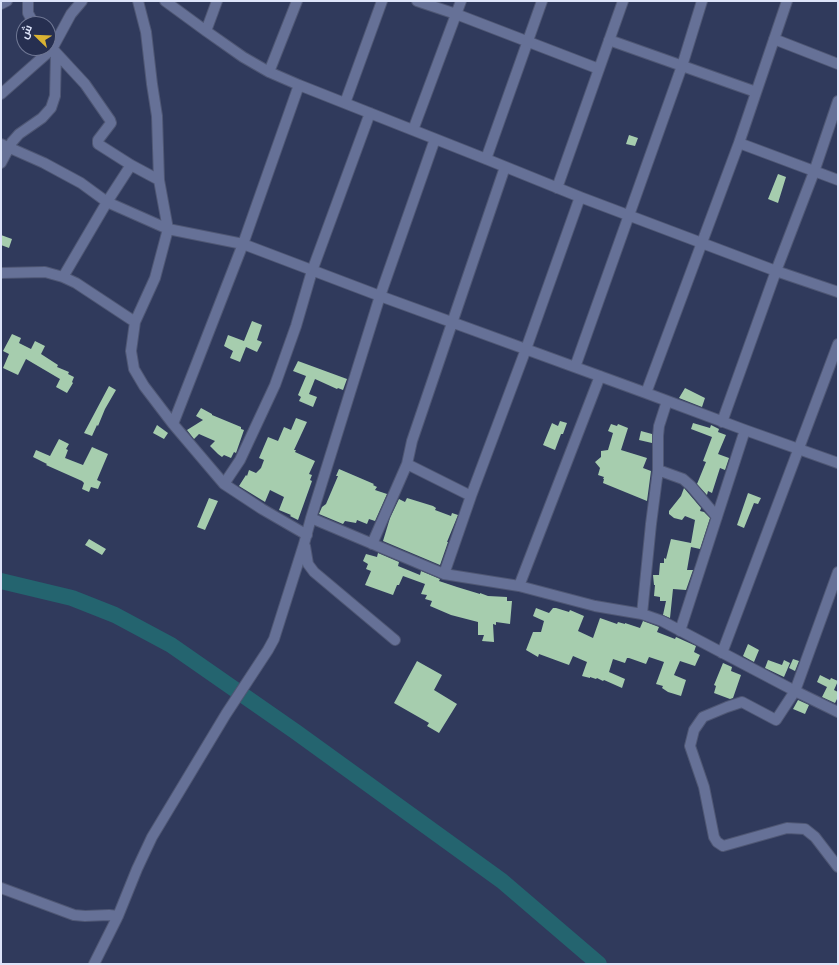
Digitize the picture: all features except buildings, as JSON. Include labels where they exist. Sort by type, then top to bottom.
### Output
[{"type":"street","points":[[1,4],[7,1]]},
{"type":"street","points":[[28,1],[28,13],[30,16]]},
{"type":"street","points":[[56,42],[71,14],[82,1]]},
{"type":"street","points":[[138,1],[146,32],[157,116],[159,180],[168,229],[155,278],[135,322],[131,351],[134,369],[144,386],[173,424],[224,484],[306,540]]},
{"type":"street","points":[[165,1],[243,57],[269,72],[299,85],[505,166],[580,198],[629,215],[776,272],[838,292]]},
{"type":"street","points":[[206,31],[217,1]]},
{"type":"street","points":[[269,72],[297,1]]},
{"type":"street","points":[[345,103],[382,1]]},
{"type":"street","points":[[417,1],[456,14],[599,69]]},
{"type":"street","points":[[413,130],[461,1]]},
{"type":"street","points":[[486,159],[542,1]]},
{"type":"street","points":[[557,188],[623,1]]},
{"type":"street","points":[[575,367],[682,66],[702,1]]},
{"type":"street","points":[[646,393],[739,143],[787,1]]},
{"type":"street","points":[[774,39],[838,64]]},
{"type":"street","points":[[609,40],[756,92]]},
{"type":"street","points":[[56,53],[85,84],[110,120],[111,123],[98,140],[98,144],[131,165],[159,180]]},
{"type":"street","points":[[1,93],[44,56]]},
{"type":"street","points":[[1,163],[5,146],[42,118],[51,108],[55,96],[52,56]]},
{"type":"street","points":[[173,424],[243,244],[299,85]]},
{"type":"street","points":[[722,422],[814,172],[838,101]]},
{"type":"street","points":[[224,484],[240,460],[275,385],[296,326],[312,271],[370,113]]},
{"type":"street","points":[[94,964],[118,916],[152,837],[226,714],[274,639],[306,540],[311,518],[380,296],[435,139]]},
{"type":"street","points":[[739,143],[838,180]]},
{"type":"street","points":[[5,146],[44,162],[81,183],[107,202],[168,229],[243,244],[453,323],[838,463]]},
{"type":"street","points":[[64,277],[107,202],[131,165]]},
{"type":"street","points":[[372,544],[407,464],[412,441],[505,166]]},
{"type":"street","points":[[444,574],[580,198]]},
{"type":"street","points":[[1,273],[45,272],[64,277],[76,283],[135,322]]},
{"type":"street","points":[[722,653],[838,344]]},
{"type":"street","points":[[519,586],[600,376]]},
{"type":"street","points":[[642,614],[658,470],[659,426],[667,401]]},
{"type":"street","points":[[680,631],[745,430]]},
{"type":"street","points":[[407,464],[471,496]]},
{"type":"street","points":[[658,470],[683,480],[691,486],[717,517]]},
{"type":"street","points":[[311,518],[444,574],[519,586],[595,606],[642,614],[662,621],[838,712]]},
{"type":"street","points":[[306,540],[308,564],[314,572],[395,640]]},
{"type":"street","points":[[838,572],[833,599],[795,691],[776,720],[742,702],[703,717],[694,730],[690,746],[704,787],[714,837],[717,842],[723,846],[788,828],[805,829],[815,837],[838,867]]},
{"type":"street","points":[[1,888],[74,915],[118,916]]},
{"type":"waterway","points":[[1,581],[72,598],[115,615],[171,645],[296,732],[502,881],[599,964]]}]
